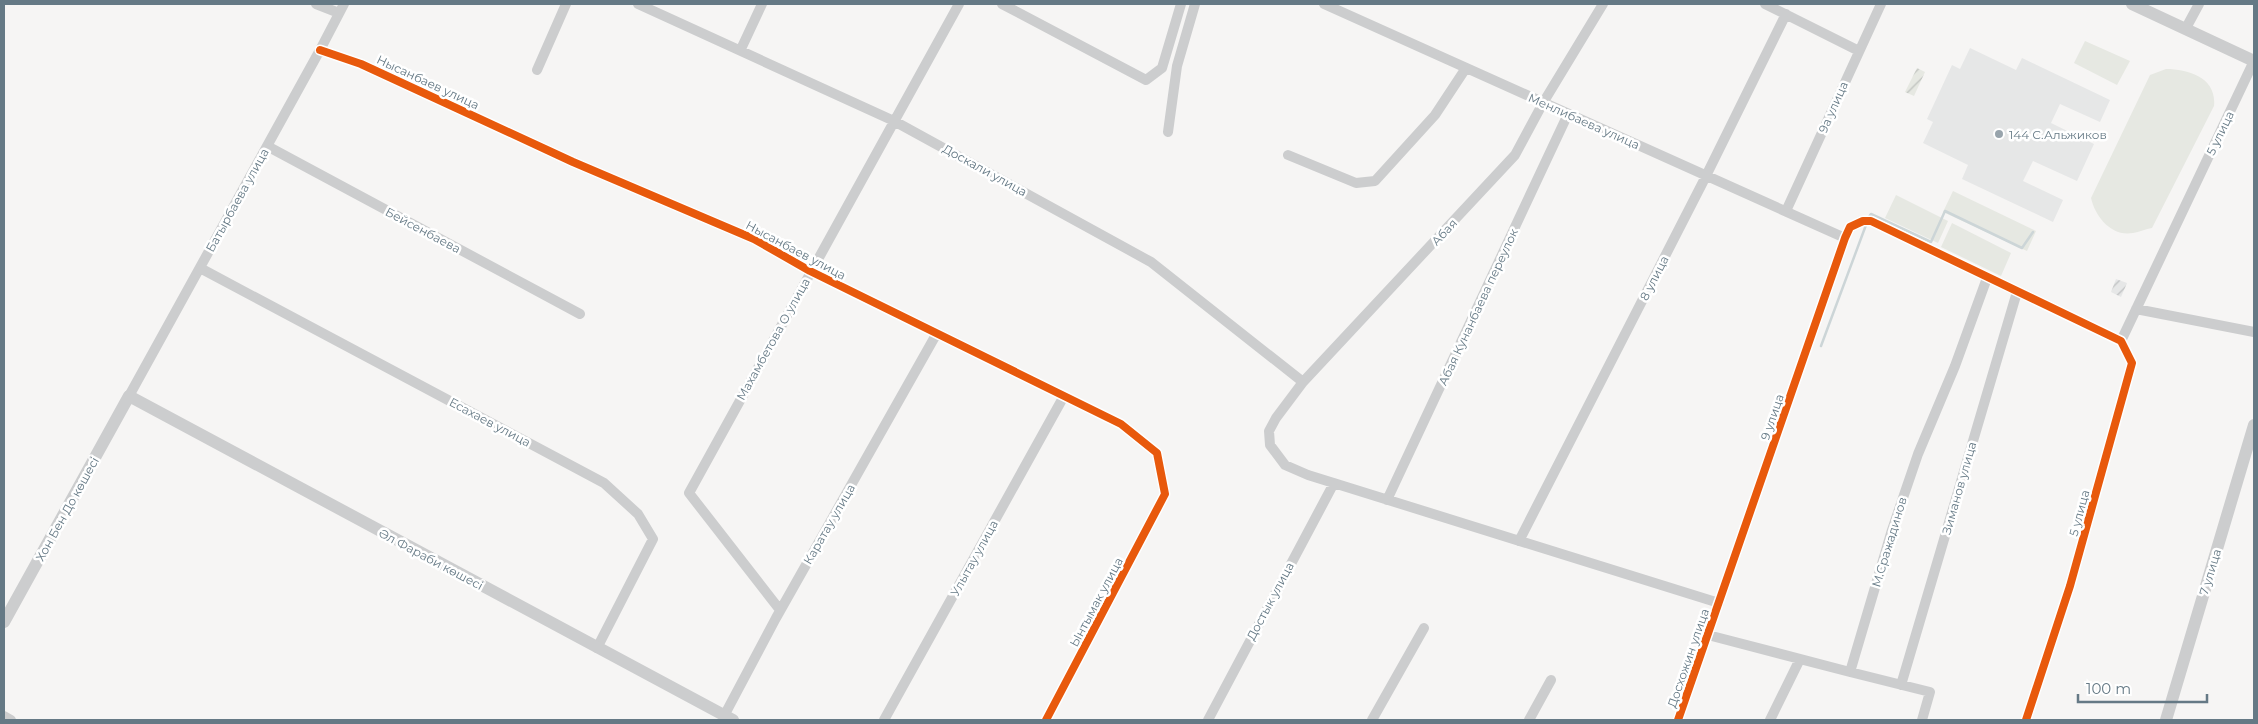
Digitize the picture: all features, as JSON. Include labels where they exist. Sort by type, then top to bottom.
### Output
[{"type":"street","points":[[316,4],[341,8]]},
{"type":"street","points":[[537,70],[566,4]]},
{"type":"street","name":"Доскали улица","points":[[638,4],[741,49],[894,121],[1151,262],[1303,382]]},
{"type":"street","points":[[741,49],[762,4]]},
{"type":"street","name":"Махамбетова О улица","points":[[780,610],[689,493],[958,4]]},
{"type":"street","points":[[1002,4],[1146,80],[1162,68],[1181,4]]},
{"type":"street","points":[[1168,132],[1177,66],[1195,4]]},
{"type":"street","name":"Менлибаева улица","points":[[1324,4],[1845,238]]},
{"type":"street","name":"Абая","points":[[1334,483],[1285,465],[1270,445],[1269,431],[1303,382],[1515,155],[1543,103],[1603,4]]},
{"type":"street","points":[[1764,4],[1859,51]]},
{"type":"street","name":"9а улица","points":[[1786,211],[1881,4]]},
{"type":"street","points":[[2132,4],[2254,61]]},
{"type":"street","points":[[2186,28],[2199,4]]},
{"type":"street","name":"Батырбаева улица","points":[[129,396],[320,50],[341,8]]},
{"type":"street","name":"8 улица","points":[[1519,541],[1786,14]]},
{"type":"street","name":"Нысанбаев улица","points":[[320,50],[361,64],[573,162],[754,239],[810,272],[1121,424],[1157,452],[1165,494]]},
{"type":"street","name":"5 улица","points":[[2026,720],[2070,586],[2132,363],[2121,341],[2254,61]]},
{"type":"street","points":[[1288,155],[1356,183],[1375,181],[1435,115],[1466,68]]},
{"type":"street","name":"Абая Кунанбаева переулок","points":[[1387,500],[1568,114]]},
{"type":"street","name":"Бейсенбаева","points":[[267,146],[580,314]]},
{"type":"street","points":[[1845,238],[1850,227],[1856,223],[1871,221],[2121,341]]},
{"type":"street","name":"9 улица","points":[[1719,603],[1845,238]]},
{"type":"street","name":"Есахаев улица","points":[[200,268],[604,483],[638,514],[653,539],[597,648]]},
{"type":"street","name":"М.Сражадинов","points":[[1850,672],[1892,530],[1918,454],[1955,366],[1987,278]]},
{"type":"street","name":"Зиманов улица","points":[[1901,685],[2017,292]]},
{"type":"street","points":[[2136,309],[2254,332]]},
{"type":"street","name":"Каратау улица","points":[[728,718],[780,610],[937,333]]},
{"type":"street","name":"Хон Бен До көшесі","points":[[4,622],[129,396]]},
{"type":"street","name":"Әл Фараби көшесі","points":[[129,396],[728,718]]},
{"type":"street","name":"Улытау улица","points":[[884,720],[1064,396]]},
{"type":"street","name":"7 улица","points":[[2166,720],[2254,425]]},
{"type":"street","points":[[1334,483],[1719,603]]},
{"type":"street","name":"Достык улица","points":[[1208,720],[1334,483]]},
{"type":"street","name":"Ынтымак улица","points":[[1046,720],[1165,494]]},
{"type":"street","name":"Досхожин улица","points":[[1678,720],[1719,603]]},
{"type":"street","points":[[1372,720],[1424,628]]},
{"type":"street","points":[[1708,635],[1930,692],[1922,720]]},
{"type":"street","points":[[1770,720],[1800,659]]},
{"type":"street","points":[[1529,720],[1550,680]]},
{"type":"street","points":[[4,716],[11,720]]},
{"type":"shaded area","points":[[2085,41],[2130,61],[2117,85],[2074,63]]},
{"type":"shaded area","name":"144 С.Альжиков","points":[[1970,48],[2016,70],[2022,58],[2110,100],[2100,122],[2060,104],[2051,123],[2094,144],[2077,181],[2033,161],[2023,181],[2063,200],[2053,222],[1962,179],[1968,165],[1923,143],[1933,122],[1927,119],[1952,65],[1960,69]]},
{"type":"shaded area","points":[[1917,68],[1925,72],[1914,96],[1905,92]]},
{"type":"shaded area","points":[[2166,69],[2184,71],[2200,77],[2211,88],[2214,96],[2214,106],[2152,228],[2133,233],[2118,232],[2105,224],[2100,218],[2091,198],[2150,75]]},
{"type":"shaded area","points":[[1953,191],[2036,231],[2027,251],[1943,212]]},
{"type":"shaded area","points":[[1896,195],[1948,221],[1938,243],[1885,218]]},
{"type":"shaded area","points":[[1952,223],[2011,253],[2001,276],[1941,247]]},
{"type":"shaded area","points":[[2116,279],[2127,283],[2121,297],[2111,292]]},
{"type":"waterway","points":[[1869,217],[1871,214],[1931,242],[1945,211],[2022,248],[2033,232]]},
{"type":"waterway","points":[[1821,346],[1866,225]]},
{"type":"cycle path","points":[[320,50],[361,64],[573,162],[754,239],[810,271],[1121,424],[1157,453],[1165,494],[1046,720]]},
{"type":"cycle path","points":[[1678,720],[1845,238],[1850,227],[1863,221],[1871,221],[2121,341],[2132,363],[2070,586],[2026,720]]},
{"type":"place","name":"144 С.Альжиков","points":[[1999,134]]}]
